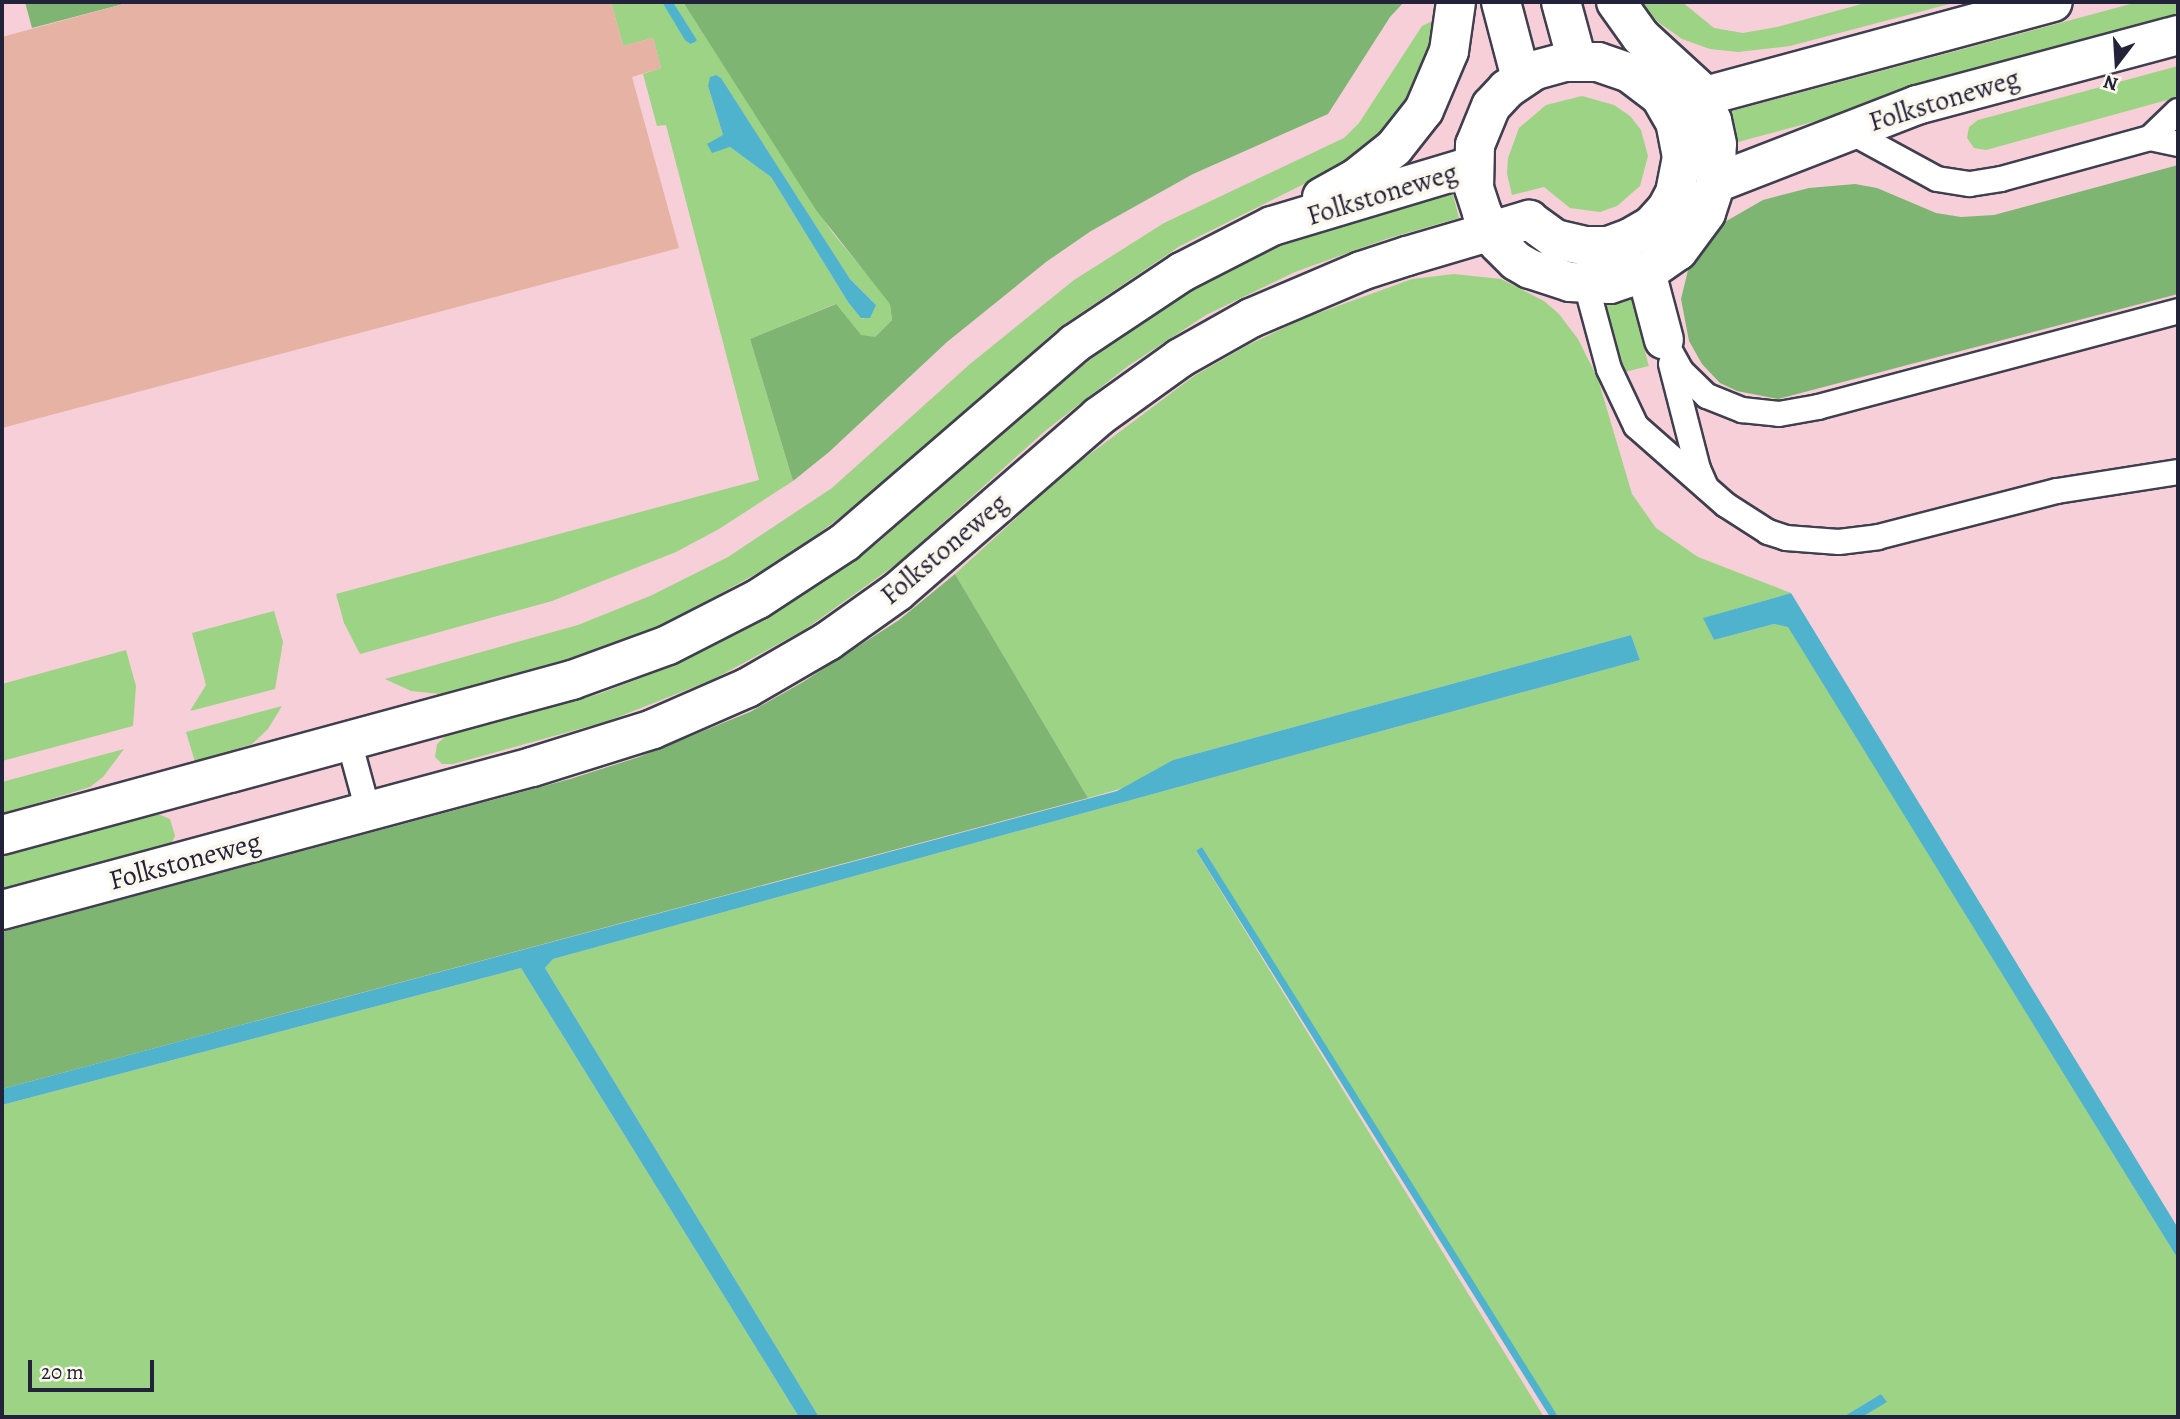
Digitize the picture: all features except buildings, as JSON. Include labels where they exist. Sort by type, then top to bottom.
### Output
[{"type":"street","points":[[1272,226],[1354,179],[1405,136],[1431,98],[1445,66],[1452,41],[1456,2]]},
{"type":"street","points":[[1501,2],[1521,78]]},
{"type":"street","points":[[1561,2],[1577,61]]},
{"type":"street","points":[[1492,231],[1529,220],[1555,239],[1571,244],[1597,246],[1630,238],[1651,226],[1667,208],[1680,176],[1680,138],[1686,75],[1650,46],[1616,2]]},
{"type":"street","points":[[1684,101],[2053,2]]},
{"type":"street","name":"Folkstoneweg","points":[[1716,183],[1847,130],[1937,99],[2178,35]]},
{"type":"street","points":[[1577,61],[1614,66],[1684,101],[1717,144],[1716,183],[1706,213],[1690,237],[1678,251],[1646,272],[1610,284],[1586,284],[1530,269],[1506,253],[1477,200],[1472,166],[1479,130],[1491,106],[1521,78],[1549,65],[1577,61]]},
{"type":"street","name":"Folkstoneweg","points":[[2,835],[620,664],[702,629],[758,599],[845,542],[885,510],[980,423],[1094,329],[1182,272],[1272,226],[1472,166]]},
{"type":"street","name":"Folkstoneweg","points":[[2,910],[605,746],[653,729],[747,688],[828,641],[897,592],[1088,425],[1201,345],[1251,318],[1331,282],[1492,231]]},
{"type":"street","points":[[1646,272],[1664,340]]},
{"type":"lane","points":[[2150,138],[2178,111]]},
{"type":"lane","points":[[1847,130],[1937,179],[1969,184],[2001,179],[2150,138],[2178,144]]},
{"type":"lane","points":[[1586,284],[1609,369],[1630,417],[1644,434],[1713,496],[1768,532],[1810,542],[1839,542],[1878,537],[2057,491],[2178,472]]},
{"type":"lane","points":[[1664,340],[1681,371],[1707,396],[1718,403],[1753,413],[1779,414],[1818,407],[2178,311]]},
{"type":"lane","points":[[1664,340],[1698,469],[1713,496]]},
{"type":"lane","points":[[349,741],[368,811]]},
{"type":"shaded area","points":[[2,2],[2178,2],[2178,1417],[2,1417]]},
{"type":"green space","points":[[25,2],[131,2],[32,28]]},
{"type":"green space","points":[[611,2],[662,2],[689,44],[697,40],[673,2],[683,2],[832,232],[885,296],[890,304],[892,320],[875,337],[864,337],[854,330],[835,304],[750,339],[793,481],[719,529],[676,552],[552,601],[360,654],[344,623],[336,594],[759,480],[666,125],[657,126],[643,74],[661,68],[653,38],[623,46]],"holes":[[[712,76],[720,77],[850,279],[876,305],[863,319],[848,302],[771,177],[730,147],[712,152],[723,135],[708,86]]]},
{"type":"green space","points":[[683,2],[1404,2],[1390,17],[1328,114],[1193,174],[1091,231],[1046,262],[947,342],[829,452],[793,481],[750,339],[836,304],[861,335],[875,337],[892,320],[890,304],[816,210]]},
{"type":"green space","points":[[1639,2],[1682,2],[1714,28],[1743,33],[1777,27],[1869,2],[1957,2],[1790,46],[1738,52],[1710,49],[1682,39],[1658,22]]},
{"type":"green space","points":[[2138,2],[2178,2],[2178,24],[1738,142],[1732,111]]},
{"type":"green space","points":[[1439,18],[1417,83],[1391,120],[1360,151],[1326,173],[1180,246],[1060,327],[886,482],[792,554],[667,623],[583,655],[441,694],[411,691],[385,679],[578,625],[650,596],[728,557],[832,488],[970,364],[1074,280],[1164,223],[1344,138],[1359,123],[1422,26]]},
{"type":"green space","points":[[2178,66],[2178,97],[1986,150],[1974,148],[1967,138],[1969,127],[1978,120]]},
{"type":"green space","points":[[1582,96],[1614,105],[1630,116],[1641,130],[1648,156],[1640,186],[1617,206],[1600,212],[1570,208],[1544,187],[1512,195],[1507,174],[1508,158],[1519,128],[1546,105]]},
{"type":"green space","points":[[2178,165],[2178,294],[1778,399],[1737,391],[1720,383],[1702,364],[1689,341],[1681,299],[1689,266],[1723,223],[1763,200],[1809,188],[1855,184],[1877,188],[1936,213],[1961,217],[1994,215]]},
{"type":"green space","points":[[1451,187],[1459,218],[1386,239],[1295,272],[1206,315],[1128,366],[1045,431],[898,563],[804,630],[714,679],[608,721],[453,764],[442,764],[435,757],[437,744],[446,736],[599,694],[669,667],[763,620],[879,542],[1024,411],[1131,328],[1200,286],[1270,249],[1336,222]]},
{"type":"green space","points":[[1454,274],[1501,279],[1544,301],[1559,314],[1578,339],[1598,379],[1632,494],[1656,528],[1698,557],[1791,593],[1704,618],[1714,640],[1774,624],[1788,626],[2178,1259],[2178,1417],[1862,1417],[1886,1402],[1881,1394],[1843,1417],[1553,1417],[1202,847],[1196,851],[1544,1417],[819,1417],[545,968],[553,959],[1640,660],[1631,635],[1173,760],[1123,788],[1088,798],[955,574],[1070,469],[1194,376],[1248,345],[1305,318],[1412,279]]},
{"type":"green space","points":[[1632,299],[1649,366],[1622,372],[1606,306]]},
{"type":"green space","points":[[955,574],[1088,798],[2,1089],[2,932],[570,779],[639,757],[750,712],[803,682],[899,620]]},
{"type":"green space","points":[[274,611],[283,642],[275,689],[190,711],[206,685],[192,633]]},
{"type":"green space","points":[[126,650],[136,686],[133,726],[2,761],[2,684]]},
{"type":"green space","points":[[282,706],[268,729],[252,744],[195,762],[186,732]]},
{"type":"green space","points":[[124,749],[103,777],[90,787],[2,814],[2,782]]},
{"type":"green space","points":[[158,814],[170,819],[175,836],[171,844],[2,889],[2,856]]},
{"type":"green space","points":[[521,968],[799,1417],[2,1417],[2,1105]]},
{"type":"water","points":[[662,2],[673,2],[697,40],[695,42],[690,44],[685,40]]},
{"type":"water","points":[[716,75],[721,78],[850,279],[876,305],[870,318],[861,318],[848,302],[771,177],[730,147],[712,153],[707,144],[723,135],[708,86],[710,77]]},
{"type":"water","points":[[1791,593],[2178,1228],[2178,1259],[1788,627],[1774,624],[1714,640],[1703,618]]},
{"type":"water","points":[[1631,635],[1640,660],[553,959],[545,968],[819,1417],[799,1417],[521,968],[2,1105],[2,1089],[1117,791],[1173,760]]},
{"type":"water","points":[[1202,847],[1557,1414],[1550,1417],[1196,851]]},
{"type":"water","points":[[1881,1394],[1887,1402],[1862,1417],[1843,1417]]}]
